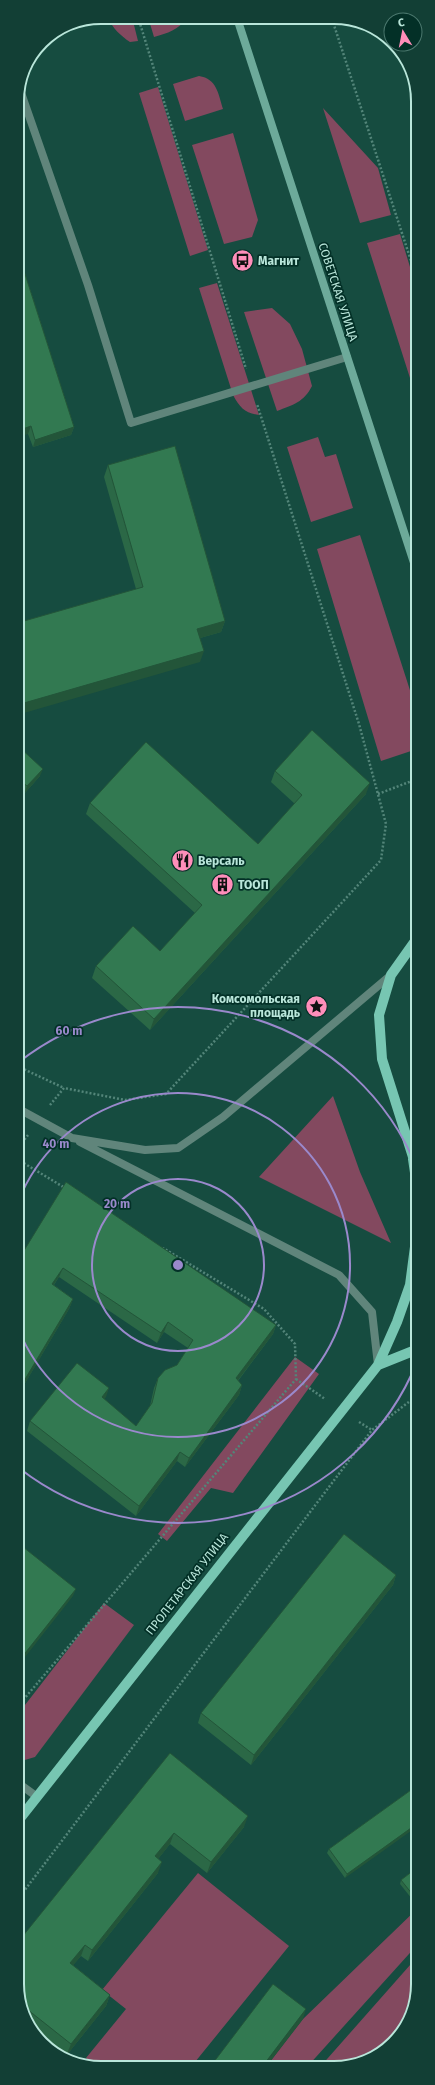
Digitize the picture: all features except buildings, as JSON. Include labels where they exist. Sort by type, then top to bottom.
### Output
[{"type":"main road","name":"СОВЕТСКАЯ УЛИЦА","points":[[239,24],[411,554]]},
{"type":"main road","points":[[411,947],[391,975],[379,1015],[382,1059],[411,1149]]},
{"type":"main road","name":"ПРОЛЕТАРСКАЯ УЛИЦА","points":[[24,1813],[378,1365],[397,1322],[410,1285],[411,1277]]},
{"type":"main road","points":[[378,1365],[411,1352]]},
{"type":"street","points":[[24,101],[88,285],[131,423],[347,357]]},
{"type":"street","points":[[72,1138],[145,1150],[178,1148],[223,1117],[391,975]]},
{"type":"street","points":[[24,1111],[72,1138],[339,1276],[372,1312],[378,1365]]},
{"type":"street","points":[[24,1787],[36,1796]]},
{"type":"path","points":[[24,1069],[64,1088],[125,1100],[166,1094],[381,860],[386,824],[357,716],[252,386],[140,24]]},
{"type":"path","points":[[334,24],[411,261]]},
{"type":"path","points":[[378,794],[411,782]]},
{"type":"path","points":[[24,1141],[64,1088]]},
{"type":"path","points":[[24,1163],[71,1192]]},
{"type":"path","points":[[24,1699],[296,1379],[295,1344],[264,1309],[157,1244]]},
{"type":"path","points":[[24,1891],[372,1430],[411,1400]]},
{"type":"shaded area","points":[[112,24],[134,24],[138,41],[130,42],[114,28]]},
{"type":"shaded area","points":[[150,24],[181,24],[164,34],[154,37]]},
{"type":"shaded area","points":[[199,76],[210,80],[216,88],[223,109],[185,121],[173,84]]},
{"type":"shaded area","points":[[158,87],[208,250],[190,256],[139,93]]},
{"type":"shaded area","points":[[323,108],[378,168],[391,215],[360,223]]},
{"type":"shaded area","points":[[233,133],[258,220],[252,237],[224,244],[192,145]]},
{"type":"shaded area","points":[[400,234],[411,270],[411,381],[367,243]]},
{"type":"shaded area","points":[[217,283],[259,415],[250,413],[243,409],[233,395],[199,288]]},
{"type":"shaded area","points":[[272,308],[290,324],[302,349],[312,386],[302,399],[293,405],[277,411],[244,312]]},
{"type":"shaded area","points":[[318,437],[325,457],[336,454],[353,508],[311,522],[287,447]]},
{"type":"shaded area","points":[[360,535],[411,693],[411,751],[381,761],[317,549]]},
{"type":"shaded area","points":[[333,1096],[360,1172],[391,1243],[259,1177]]},
{"type":"shaded area","points":[[295,1357],[319,1374],[233,1493],[211,1488],[167,1541],[158,1534]]},
{"type":"shaded area","points":[[104,1603],[134,1625],[35,1757],[24,1760],[24,1706]]},
{"type":"shaded area","points":[[198,1873],[289,1946],[196,2061],[88,2060],[86,2058],[126,2009],[102,1990]]},
{"type":"shaded area","points":[[411,1915],[411,1952],[312,2061],[271,2061],[303,2019]]},
{"type":"shaded area","points":[[411,1964],[410,1999],[403,2018],[392,2035],[377,2048],[358,2057],[344,2060],[325,2061]]},
{"type":"place","name":"Магнит","points":[[243,261]]},
{"type":"place","name":"Версаль","points":[[182,861]]},
{"type":"place","name":"ТООП","points":[[223,885]]},
{"type":"place","name":"Комсомольская площадь","points":[[316,1006]]}]
